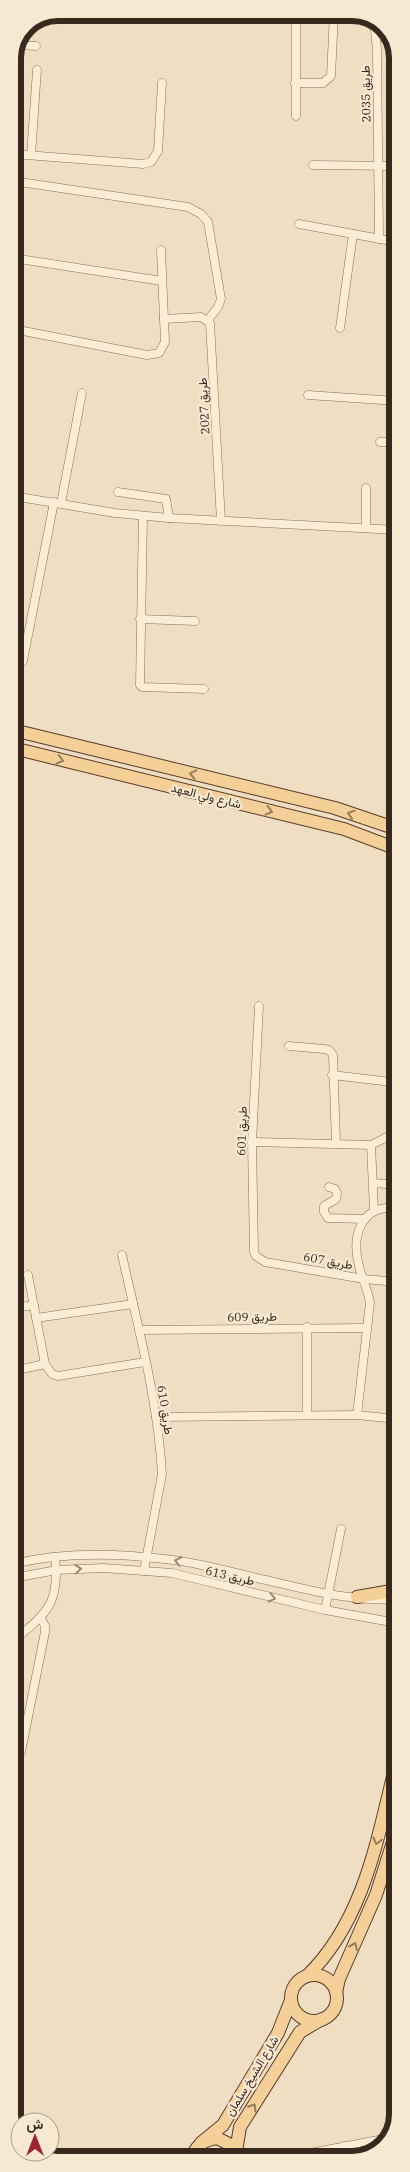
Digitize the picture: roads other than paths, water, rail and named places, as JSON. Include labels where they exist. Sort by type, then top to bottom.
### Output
[{"type":"main road","name":"شارع ولي العهد","points":[[21,732],[335,808],[388,826]]},
{"type":"main road","name":"شارع ولي العهد","points":[[21,750],[344,829],[388,845]]},
{"type":"main road","points":[[375,840],[388,849]]},
{"type":"main road","points":[[357,1597],[389,1591]]},
{"type":"main road","points":[[389,1793],[375,1849],[349,1919],[328,1954],[307,1976],[295,1985],[291,2000],[293,2008],[298,2015],[314,2021],[328,2016],[335,2006],[339,1979],[376,1895],[389,1855]]},
{"type":"main road","points":[[307,1976],[316,1975],[325,1978],[332,1984],[336,1992]]},
{"type":"main road","name":"شارع الشيخ سلمان","points":[[201,2143],[223,2125],[278,2034],[291,2000]]},
{"type":"main road","name":"شارع الشيخ سلمان","points":[[238,2150],[240,2128],[300,2032],[322,2019]]},
{"type":"main road","points":[[195,2151],[201,2143],[217,2138],[231,2145],[234,2150]]},
{"type":"street","points":[[296,21],[296,116]]},
{"type":"street","points":[[295,83],[322,82],[331,76],[334,21]]},
{"type":"street","name":"طريق 2035","points":[[374,29],[379,239]]},
{"type":"street","points":[[24,45],[36,46]]},
{"type":"street","points":[[31,155],[37,70]]},
{"type":"street","points":[[21,154],[143,164],[151,162],[158,151],[162,83]]},
{"type":"street","points":[[313,165],[388,166]]},
{"type":"street","points":[[21,182],[188,207],[201,214],[210,227],[221,299],[218,307],[208,320],[202,317],[164,319]]},
{"type":"street","points":[[299,224],[388,241]]},
{"type":"street","points":[[340,328],[353,234]]},
{"type":"street","points":[[21,332],[151,356],[159,353],[164,346],[161,250]]},
{"type":"street","points":[[21,259],[162,281]]},
{"type":"street","name":"طريق 2027","points":[[208,320],[211,326],[221,521]]},
{"type":"street","points":[[23,661],[82,393]]},
{"type":"street","points":[[308,396],[388,401]]},
{"type":"street","points":[[380,442],[388,442]]},
{"type":"street","points":[[366,488],[366,528]]},
{"type":"street","points":[[118,492],[164,498],[167,501],[169,518]]},
{"type":"street","points":[[21,497],[143,516],[388,529]]},
{"type":"street","points":[[143,516],[140,619],[141,687],[204,689]]},
{"type":"street","points":[[140,619],[195,621]]},
{"type":"street","name":"طريق 601","points":[[256,1256],[254,1252],[252,1142],[259,1006]]},
{"type":"street","points":[[289,1046],[329,1050],[333,1055],[332,1075],[336,1143]]},
{"type":"street","points":[[332,1075],[389,1084]]},
{"type":"street","points":[[252,1142],[371,1145],[389,1136]]},
{"type":"street","points":[[371,1145],[374,1210]]},
{"type":"street","points":[[374,1183],[389,1184]]},
{"type":"street","points":[[329,1187],[335,1188],[337,1193],[336,1198],[324,1206],[324,1212],[328,1218],[365,1218]]},
{"type":"street","points":[[357,1415],[370,1303],[359,1266],[357,1249],[361,1224],[365,1218],[374,1210],[389,1207]]},
{"type":"street","name":"طريق 610","points":[[122,1255],[156,1417],[162,1474],[144,1571]]},
{"type":"street","name":"طريق 607","points":[[256,1256],[265,1262],[364,1279],[389,1281]]},
{"type":"street","points":[[28,1275],[45,1364],[52,1374],[58,1376],[145,1362]]},
{"type":"street","points":[[36,1318],[133,1304]]},
{"type":"street","points":[[22,1307],[34,1305]]},
{"type":"street","points":[[307,1327],[307,1415]]},
{"type":"street","name":"طريق 609","points":[[139,1330],[307,1327],[366,1328]]},
{"type":"street","points":[[22,1369],[45,1364]]},
{"type":"street","points":[[156,1417],[357,1415],[389,1418]]},
{"type":"street","points":[[325,1610],[341,1530]]},
{"type":"street","name":"طريق 613","points":[[22,1562],[55,1556],[102,1555],[147,1558],[190,1564],[328,1594],[389,1600]]},
{"type":"street","points":[[22,1634],[41,1618],[53,1599],[57,1570],[55,1556]]},
{"type":"street","name":"طريق 613","points":[[22,1576],[57,1570],[103,1568],[172,1573],[325,1610],[389,1622]]},
{"type":"street","points":[[22,1748],[45,1632],[44,1623],[41,1618]]},
{"type":"street","points":[[323,2150],[378,2140]]},
{"type":"street","points":[[344,2146],[345,2150]]}]
